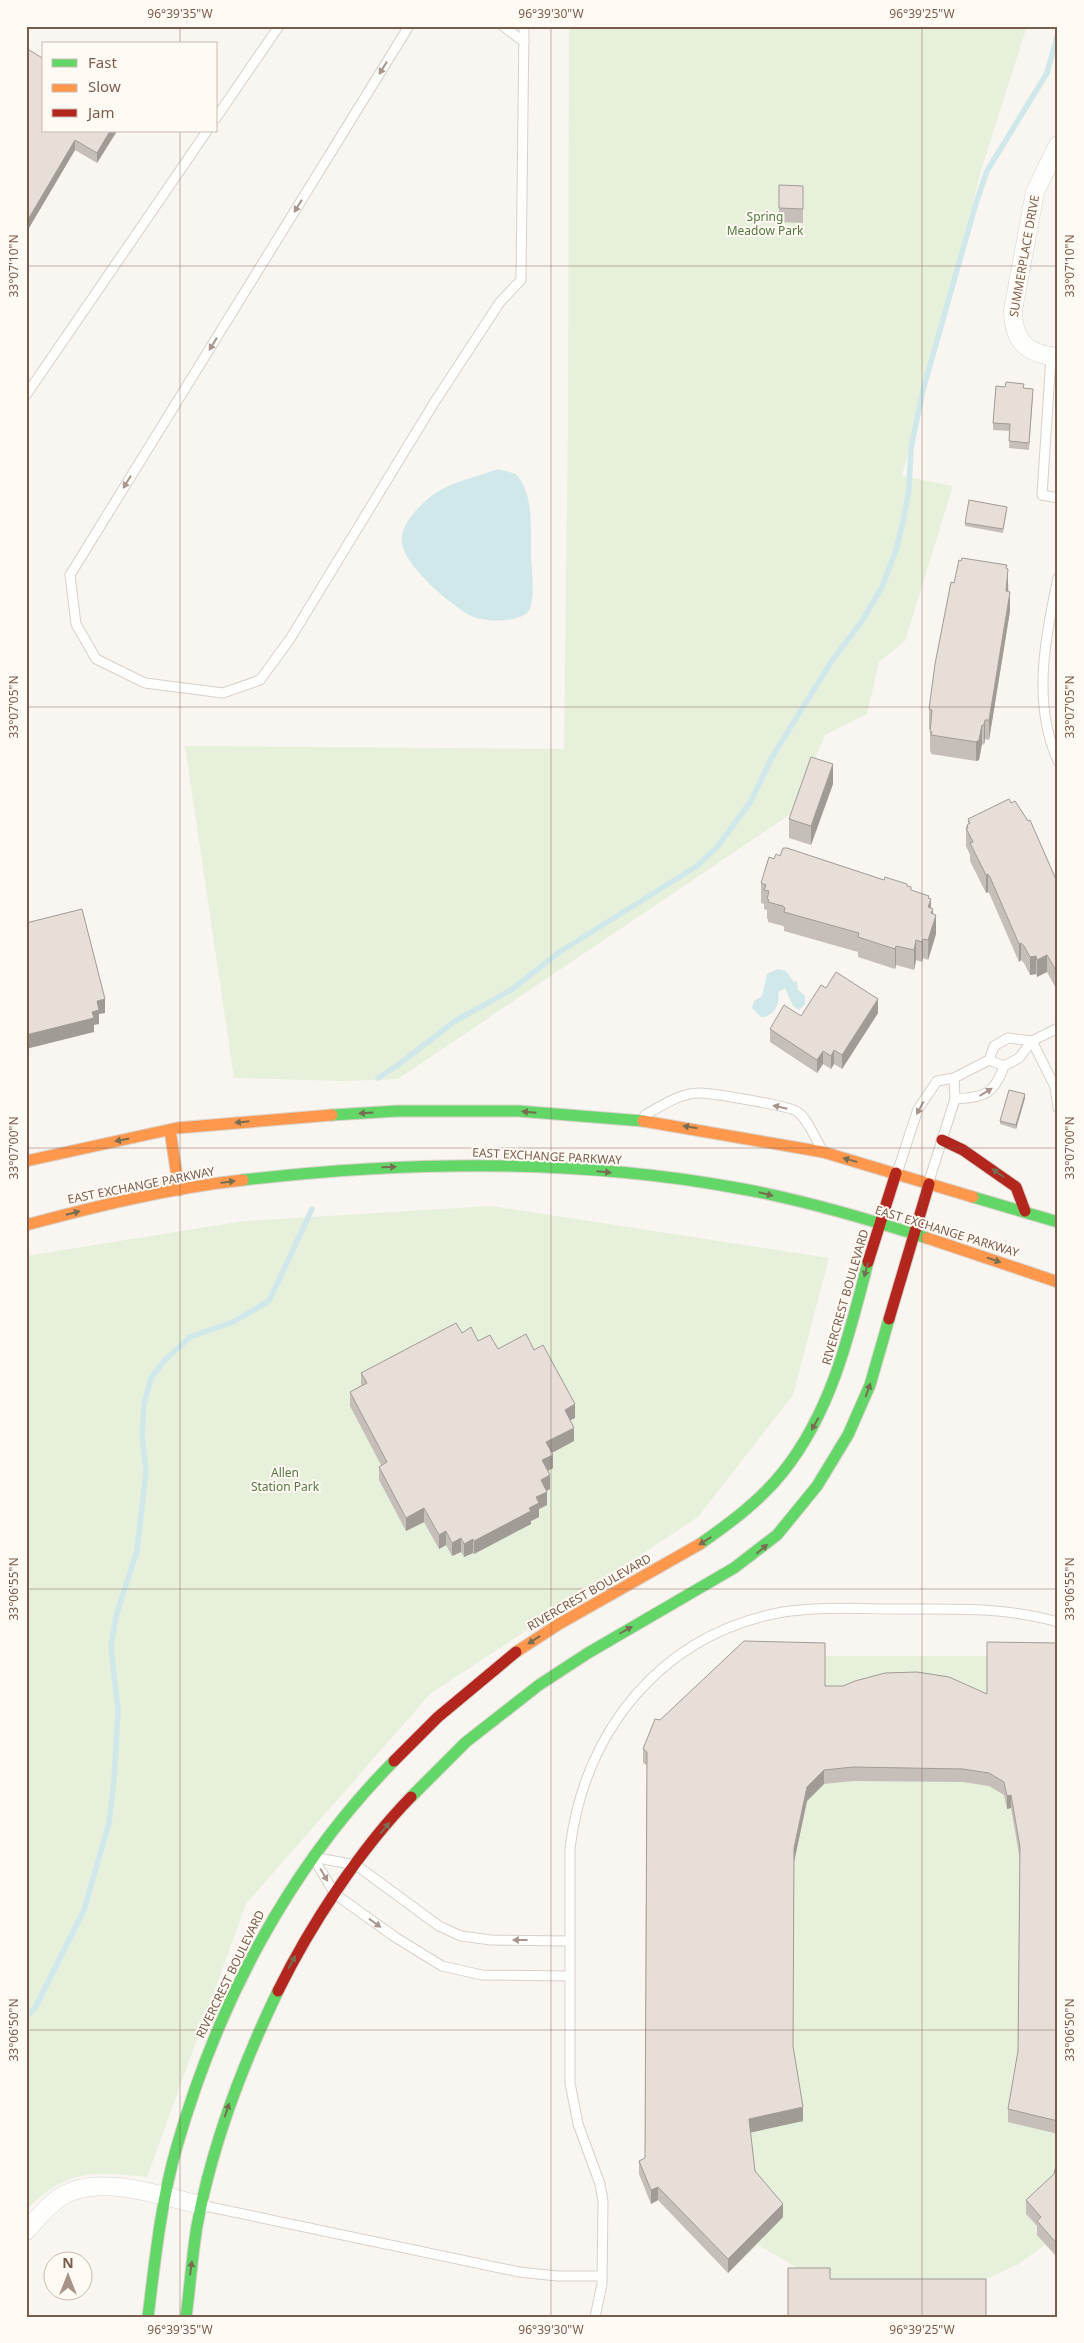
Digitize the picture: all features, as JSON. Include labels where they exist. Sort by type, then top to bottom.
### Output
[{"type":"street","name":"SUMMERPLACE DRIVE","points":[[1055,357],[1031,351],[1020,341],[1013,325],[1013,310],[1035,192],[1058,145]]},
{"type":"street","points":[[26,1161],[170,1130],[290,1117],[397,1111],[518,1111],[635,1120],[712,1131],[823,1152],[1058,1222]]},
{"type":"street","points":[[170,1130],[180,1190]]},
{"type":"street","points":[[942,1140],[963,1150],[1016,1187],[1025,1211]]},
{"type":"street","name":"EAST EXCHANGE PARKWAY","points":[[26,1225],[105,1205],[180,1190],[284,1174],[345,1169],[456,1166],[554,1168],[718,1184],[759,1192],[915,1234],[1058,1282]]},
{"type":"street","name":"RIVERCREST BOULEVARD","points":[[148,2317],[164,2197],[188,2107],[225,2011],[267,1926],[312,1856],[358,1797],[385,1767],[483,1677],[558,1624],[674,1564],[718,1532],[758,1499],[781,1474],[809,1434],[834,1384],[896,1173]]},
{"type":"street","points":[[186,2317],[192,2257],[201,2205],[225,2116],[260,2024],[296,1955],[335,1894],[356,1865],[413,1796],[451,1757],[496,1717],[584,1655],[689,1589],[752,1557],[790,1521],[832,1463],[857,1418],[869,1387],[929,1184]]},
{"type":"street","points":[[26,2231],[58,2198],[81,2187],[99,2186],[201,2205]]},
{"type":"lane","points":[[218,115],[279,26]]},
{"type":"lane","points":[[409,26],[70,574],[76,624],[96,659],[145,683],[222,693],[260,680],[290,639],[434,403],[500,302],[521,280],[524,26]]},
{"type":"lane","points":[[503,26],[524,42]]},
{"type":"lane","points":[[26,394],[206,132]]},
{"type":"lane","points":[[1055,357],[1042,496],[1058,498]]},
{"type":"lane","points":[[1058,578],[1045,635],[1043,695],[1050,744],[1058,761]]},
{"type":"lane","points":[[955,1098],[985,1095],[998,1083],[1004,1066],[1019,1058],[1032,1041],[1058,1028]]},
{"type":"lane","points":[[1004,1066],[989,1060],[994,1046],[1008,1038],[1032,1041]]},
{"type":"lane","points":[[1032,1041],[1055,1087],[1058,1108]]},
{"type":"lane","name":"RIVERCREST BOULEVARD","points":[[896,1173],[918,1109],[937,1081],[954,1078],[989,1060]]},
{"type":"lane","points":[[929,1184],[955,1098],[954,1078]]},
{"type":"lane","points":[[635,1120],[673,1100],[698,1093],[773,1105],[797,1111],[806,1122],[823,1152]]},
{"type":"lane","points":[[595,2317],[602,2276],[602,2193],[578,2124],[570,2083],[569,1941],[572,1835],[580,1801],[594,1762],[613,1724],[633,1697],[661,1669],[690,1648],[723,1631],[751,1620],[782,1613],[808,1610],[988,1609],[1015,1612],[1058,1622]]},
{"type":"lane","points":[[312,1856],[356,1865],[439,1926],[461,1936],[491,1940],[569,1941]]},
{"type":"lane","points":[[312,1856],[335,1894],[395,1938],[442,1966],[482,1975],[569,1976]]},
{"type":"lane","points":[[201,2205],[519,2272],[602,2276]]},
{"type":"green space","name":"Spring Meadow Park","points":[[569,26],[1027,26],[982,167],[902,476],[953,486],[905,641],[879,662],[867,714],[825,735],[792,813],[398,1079],[344,1081],[234,1078],[185,746],[564,749],[568,422]]},
{"type":"green space","name":"Allen Station Park","points":[[491,1206],[829,1258],[793,1395],[698,1517],[430,1694],[246,1904],[147,2177],[111,2174],[81,2176],[54,2187],[26,2210],[26,1256],[244,1221]]},
{"type":"green space","points":[[825,1656],[1058,1656],[1058,2259],[1045,2245],[1017,2265],[986,2279],[818,2280],[758,2245],[728,2273],[658,2201],[651,2204],[639,2174],[645,2172],[667,2044],[645,2044],[645,1906],[667,1906],[668,1881],[646,1881],[647,1766],[643,1763],[655,1733]]},
{"type":"water","points":[[498,469],[516,474],[522,483],[529,503],[531,525],[532,603],[527,613],[508,620],[477,618],[462,611],[420,574],[405,553],[402,543],[402,536],[407,522],[417,509],[434,494],[457,482]]},
{"type":"water","points":[[778,969],[786,971],[794,982],[797,981],[798,990],[805,996],[805,1004],[799,1010],[793,1006],[785,988],[778,992],[779,997],[775,1009],[769,1015],[761,1017],[752,1008],[754,1001],[762,996],[767,974]]},
{"type":"building","points":[[26,48],[42,58],[42,132],[109,132],[97,153],[75,140],[26,223]]},
{"type":"building","points":[[779,185],[803,186],[803,209],[779,208]]},
{"type":"building","points":[[1058,293],[1058,316],[1056,316]]},
{"type":"building","points":[[1006,382],[1024,384],[1023,388],[1033,389],[1029,443],[1009,441],[1010,424],[993,423],[996,386],[1005,387]]},
{"type":"building","points":[[969,500],[1007,507],[1003,529],[965,523]]},
{"type":"building","points":[[962,558],[1007,565],[1006,591],[1010,592],[989,720],[985,720],[984,725],[982,725],[979,740],[976,742],[931,735],[932,732],[930,732],[932,710],[929,709],[935,664],[951,582],[954,583],[959,560],[961,561]]},
{"type":"building","points":[[811,757],[833,764],[811,826],[789,819]]},
{"type":"building","points":[[1009,799],[1011,803],[1015,801],[1028,821],[1030,820],[1058,884],[1058,974],[1047,955],[1037,960],[1036,956],[1030,957],[1024,946],[1021,943],[1019,944],[990,877],[988,874],[986,875],[970,843],[973,842],[966,828],[968,828],[967,825],[970,823],[968,819]]},
{"type":"building","points":[[783,848],[884,880],[885,877],[907,884],[907,886],[911,887],[911,890],[929,896],[928,898],[931,899],[928,907],[933,909],[931,913],[936,915],[928,940],[923,939],[922,942],[916,940],[914,950],[896,946],[895,949],[858,937],[859,933],[784,912],[785,908],[783,906],[768,902],[769,891],[764,890],[766,885],[761,883],[769,857],[774,859],[776,854],[780,856]]},
{"type":"building","points":[[82,909],[105,999],[97,1001],[99,1010],[92,1012],[94,1018],[26,1035],[26,923]]},
{"type":"building","points":[[836,972],[878,999],[842,1055],[834,1050],[831,1056],[823,1051],[817,1060],[770,1029],[784,1005],[801,1016],[821,985],[826,988]]},
{"type":"building","points":[[1009,1090],[1025,1094],[1016,1125],[1000,1121]]},
{"type":"building","points":[[456,1323],[462,1333],[471,1327],[478,1341],[490,1335],[498,1349],[526,1334],[534,1350],[543,1345],[575,1404],[565,1410],[574,1428],[546,1442],[553,1455],[542,1460],[550,1475],[541,1480],[547,1492],[536,1497],[539,1503],[529,1508],[531,1511],[474,1541],[473,1539],[464,1544],[461,1538],[452,1543],[446,1531],[439,1535],[424,1508],[406,1518],[379,1467],[387,1462],[350,1392],[367,1383],[361,1373]]},
{"type":"building","points":[[744,1641],[825,1643],[825,1686],[843,1686],[885,1673],[917,1672],[949,1677],[987,1694],[987,1642],[1058,1643],[1058,2121],[1008,2109],[1018,2051],[1020,1847],[1011,1795],[1007,1796],[1004,1782],[989,1773],[963,1769],[853,1767],[824,1770],[807,1787],[794,1848],[793,2046],[803,2107],[749,2119],[755,2171],[783,2204],[728,2259],[658,2187],[651,2190],[639,2161],[645,2158],[647,1752],[643,1749],[655,1719],[660,1720]]},
{"type":"building","points":[[1058,2156],[1058,2245],[1037,2221],[1041,2217],[1026,2200],[1054,2174]]},
{"type":"building","points":[[788,2268],[830,2268],[830,2279],[986,2279],[986,2317],[788,2317]]},
{"type":"waterway","points":[[378,1078],[455,1021],[511,990],[561,951],[697,866],[718,846],[751,801],[771,759],[831,662],[862,621],[882,587],[896,550],[903,522],[909,489],[911,448],[923,390],[976,203],[987,171],[1047,73],[1058,33]]},
{"type":"waterway","points":[[26,2017],[35,2008],[84,1910],[109,1823],[114,1781],[118,1710],[111,1647],[116,1616],[137,1551],[146,1471],[142,1435],[144,1404],[151,1378],[164,1361],[190,1337],[233,1322],[269,1301],[312,1209]]},
{"type":"traffic: fast","points":[[332,1115],[397,1111],[518,1111],[643,1121]]},
{"type":"traffic: fast","points":[[243,1180],[366,1169],[428,1166],[552,1167],[614,1171],[676,1178],[761,1192],[880,1223],[927,1238]]},
{"type":"traffic: fast","points":[[973,1197],[1058,1222]]},
{"type":"traffic: fast","points":[[700,1544],[765,1493],[800,1449],[826,1399],[836,1372],[868,1262]]},
{"type":"traffic: fast","points":[[411,1797],[466,1742],[539,1685],[588,1653],[734,1568],[777,1535],[817,1486],[848,1435],[870,1385],[889,1319]]},
{"type":"traffic: fast","points":[[148,2317],[156,2252],[171,2167],[213,2040],[236,1989],[290,1892],[356,1802],[394,1761]]},
{"type":"traffic: fast","points":[[186,2317],[197,2226],[211,2165],[230,2106],[252,2048],[278,1991]]},
{"type":"traffic: slow","points":[[26,1161],[177,1128],[332,1115]]},
{"type":"traffic: slow","points":[[643,1121],[823,1152],[973,1197]]},
{"type":"traffic: slow","points":[[170,1130],[179,1190]]},
{"type":"traffic: slow","points":[[26,1225],[134,1198],[243,1180]]},
{"type":"traffic: slow","points":[[927,1238],[1058,1282]]},
{"type":"traffic: slow","points":[[516,1652],[559,1624],[700,1544]]},
{"type":"traffic: jam","points":[[942,1140],[963,1150],[1016,1187],[1025,1211]]},
{"type":"traffic: jam","points":[[868,1262],[896,1173]]},
{"type":"traffic: jam","points":[[889,1319],[929,1184]]},
{"type":"traffic: jam","points":[[394,1761],[438,1717],[516,1652]]},
{"type":"traffic: jam","points":[[278,1991],[305,1941],[337,1889],[373,1840],[411,1797]]}]
